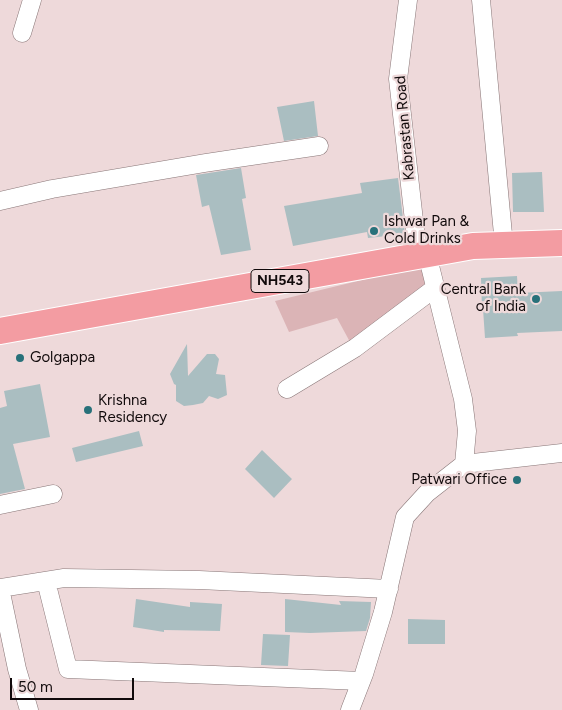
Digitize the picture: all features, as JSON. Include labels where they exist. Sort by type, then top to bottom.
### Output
[{"type":"highway","name":"NH543","points":[[0,331],[473,246],[562,242]]},
{"type":"street","points":[[22,33],[32,0]]},
{"type":"street","name":"Kabrastan Road","points":[[408,0],[398,79],[423,255],[436,288],[462,399],[467,431],[464,464]]},
{"type":"street","points":[[481,0],[504,245]]},
{"type":"street","points":[[0,201],[52,189],[319,146]]},
{"type":"street","points":[[287,389],[355,348],[436,288]]},
{"type":"street","points":[[350,710],[383,612],[406,517],[427,493],[464,464],[562,453]]},
{"type":"street","points":[[0,505],[53,494]]},
{"type":"street","points":[[29,710],[17,669],[0,588],[64,578],[199,580],[388,589]]},
{"type":"street","points":[[46,581],[68,669],[361,681]]},
{"type":"shaded area","points":[[420,266],[428,287],[350,342],[337,318],[289,332],[275,301]]},
{"type":"building","points":[[314,101],[318,136],[284,141],[277,107]]},
{"type":"building","points":[[241,168],[246,198],[242,199],[251,250],[221,255],[209,205],[202,207],[196,175]]},
{"type":"building","points":[[542,172],[544,212],[513,212],[512,173]]},
{"type":"building","points":[[398,178],[405,234],[368,238],[367,232],[293,246],[284,206],[362,193],[360,183]]},
{"type":"building","points":[[517,276],[518,293],[562,291],[562,331],[517,333],[518,336],[485,338],[481,278]]},
{"type":"building","points":[[187,344],[188,376],[207,354],[215,354],[219,359],[216,374],[225,375],[227,395],[218,399],[209,396],[203,403],[193,405],[184,406],[176,401],[176,385],[170,374]]},
{"type":"building","points":[[40,384],[50,437],[13,444],[25,489],[0,494],[0,408],[7,406],[4,391]]},
{"type":"building","points":[[139,431],[143,446],[76,462],[72,448]]},
{"type":"building","points":[[262,450],[292,479],[274,498],[245,469]]},
{"type":"building","points":[[136,599],[190,607],[190,602],[222,604],[220,631],[164,630],[164,632],[133,627]]},
{"type":"building","points":[[285,599],[341,605],[339,601],[371,602],[370,618],[366,631],[285,632]]},
{"type":"building","points":[[408,619],[445,620],[445,644],[408,644]]},
{"type":"building","points":[[263,634],[290,635],[288,666],[261,665]]},
{"type":"place","name":"Ishwar Pan & Cold Drinks","points":[[374,231]]},
{"type":"place","name":"Central Bank of India","points":[[536,299]]},
{"type":"place","name":"Golgappa","points":[[20,358]]},
{"type":"place","name":"Krishna Residency","points":[[88,410]]},
{"type":"place","name":"Patwari Office","points":[[517,480]]}]
